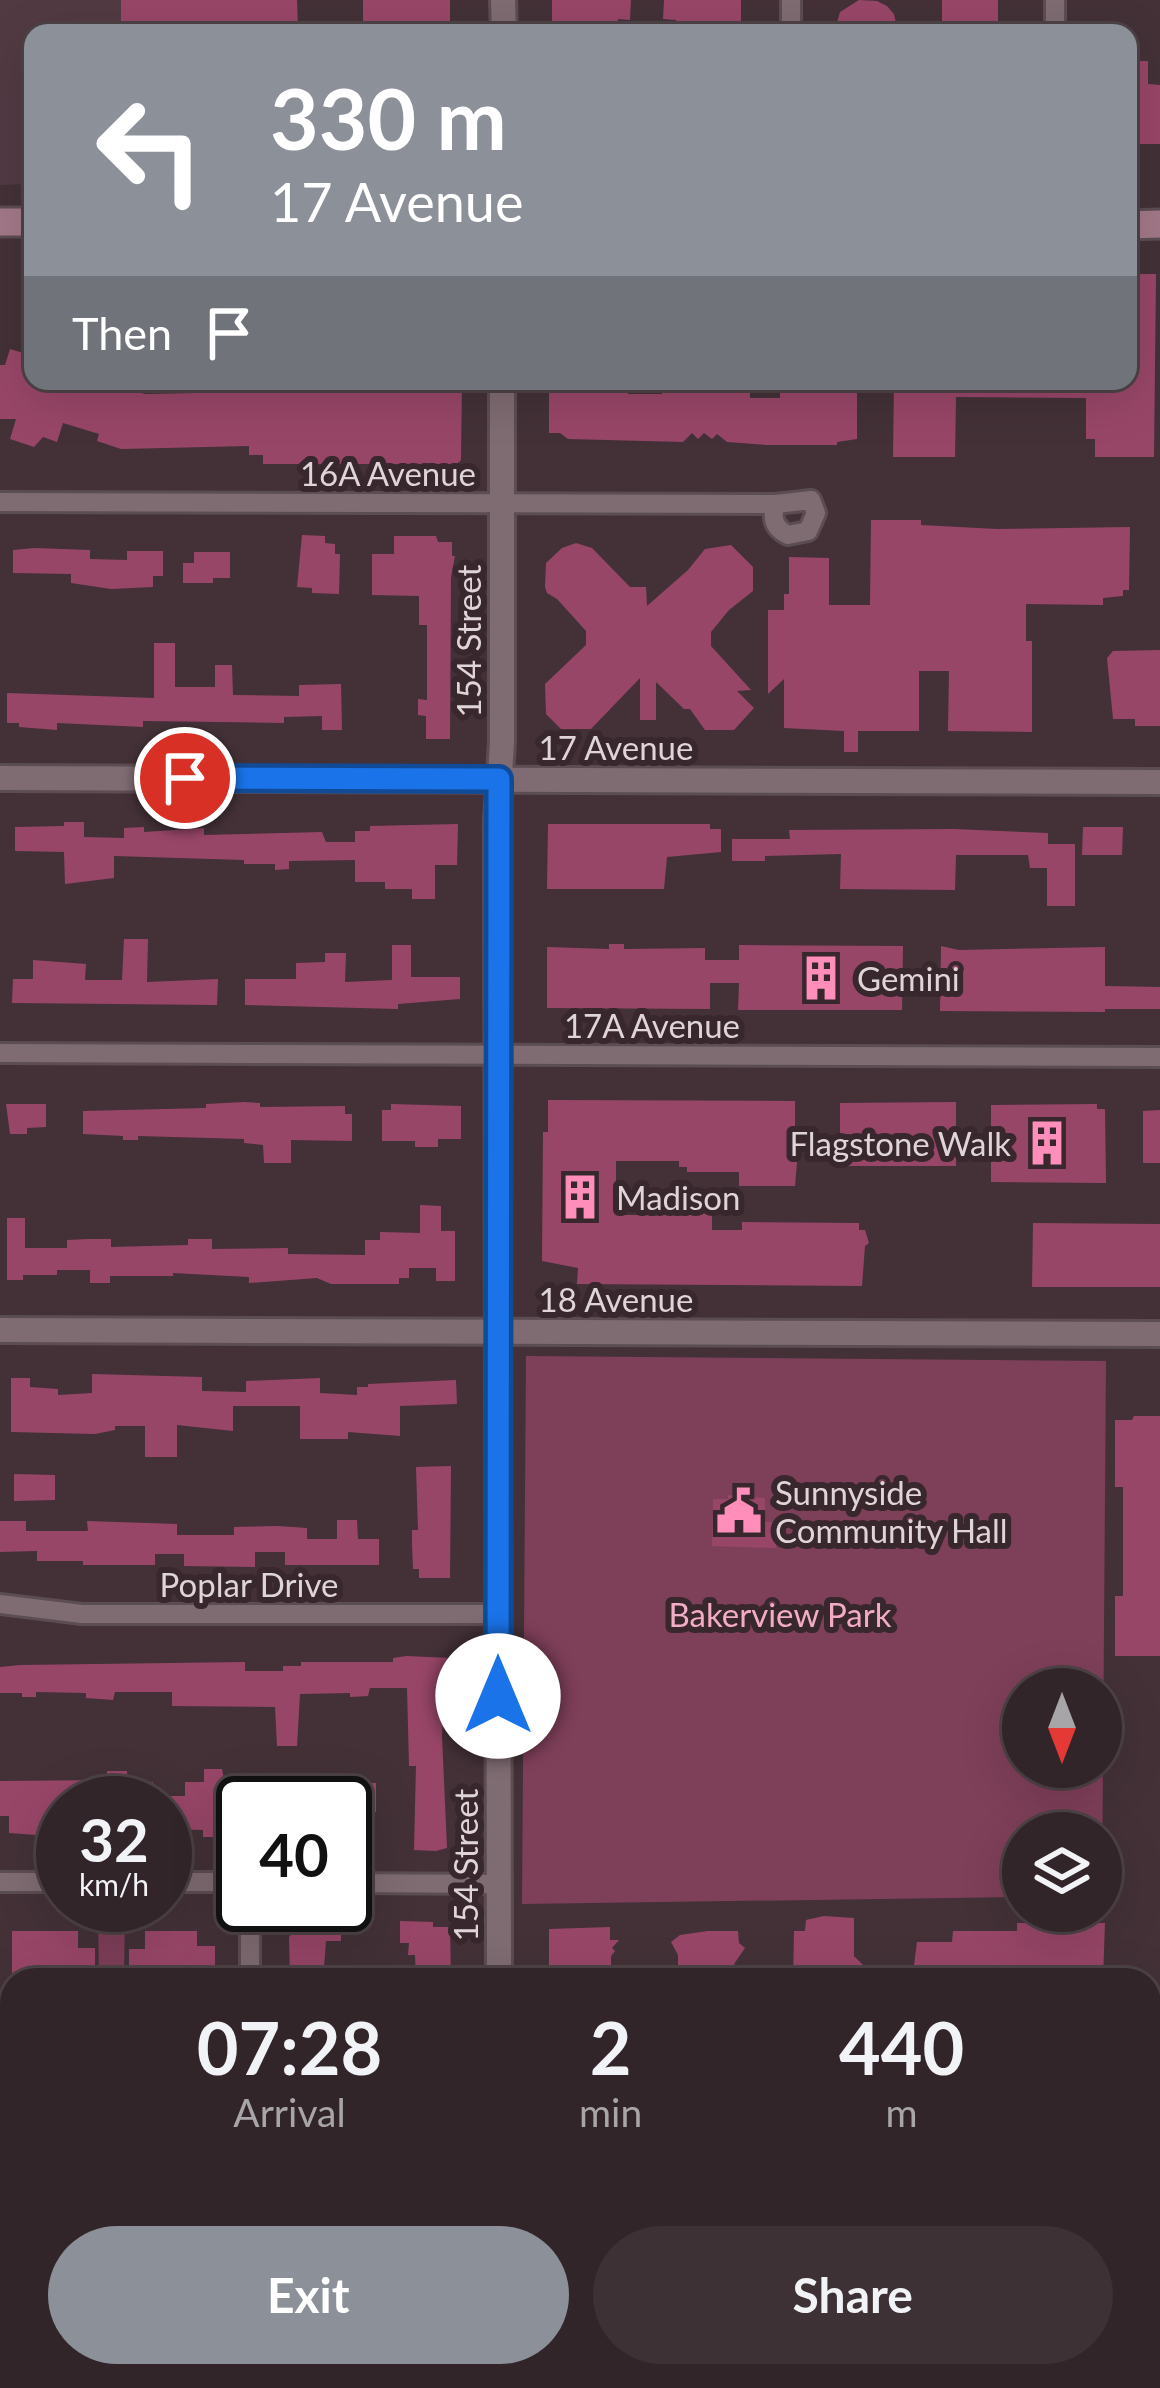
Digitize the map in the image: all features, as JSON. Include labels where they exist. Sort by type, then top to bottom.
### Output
[{"type":"street","name":"154 Street","points":[[499,1968],[497,1054],[502,390]]},
{"type":"street","name":"16A Avenue","points":[[0,502],[776,504]]},
{"type":"street","name":"17 Avenue","points":[[0,778],[1160,782]]},
{"type":"street","name":"17A Avenue","points":[[0,1053],[1160,1058]]},
{"type":"street","name":"18 Avenue","points":[[0,1330],[1160,1334]]},
{"type":"street","name":"Poplar Drive","points":[[0,1604],[82,1614],[498,1613]]},
{"type":"street","points":[[0,1882],[36,1882]]},
{"type":"street","points":[[372,1883],[498,1884]]},
{"type":"street","points":[[250,1932],[250,1968]]},
{"type":"shaded area","points":[[0,0],[221,0],[221,24],[24,24],[24,184],[0,185]]},
{"type":"green space","name":"Bakerview Park","points":[[526,1356],[1106,1361],[1104,1668],[1002,1668],[1002,1788],[1103,1788],[1103,1812],[1002,1812],[1002,1897],[522,1904]]},
{"type":"green space","points":[[98,1932],[125,1932],[124,1968],[99,1968]]},
{"type":"building","points":[[121,0],[297,0],[298,24],[121,24]]},
{"type":"building","points":[[363,0],[450,0],[450,24],[363,24]]},
{"type":"building","points":[[552,0],[631,0],[630,20],[618,19],[618,24],[552,24]]},
{"type":"building","points":[[664,0],[741,0],[741,24],[676,24],[676,20],[663,19]]},
{"type":"building","points":[[859,0],[877,1],[894,14],[896,24],[837,24],[840,12]]},
{"type":"building","points":[[942,0],[998,0],[998,24],[942,24]]},
{"type":"building","points":[[1137,61],[1148,61],[1148,84],[1160,85],[1160,144],[1137,144]]},
{"type":"building","points":[[1137,274],[1156,274],[1154,457],[1095,457],[1095,439],[1086,439],[1086,398],[956,397],[955,457],[893,457],[894,390],[1137,390]]},
{"type":"building","points":[[10,349],[24,353],[24,390],[145,394],[462,390],[461,460],[457,464],[263,464],[263,455],[249,455],[249,446],[121,449],[97,441],[99,434],[63,423],[57,442],[43,437],[34,447],[10,439],[16,419],[0,419],[0,365],[5,365]]},
{"type":"building","points":[[549,390],[662,394],[662,390],[750,390],[750,398],[780,398],[780,390],[857,390],[857,439],[837,445],[727,442],[717,434],[712,439],[704,433],[698,439],[692,433],[683,442],[568,439],[549,433]]},
{"type":"building","points":[[871,520],[997,529],[1130,527],[1129,590],[1123,590],[1123,596],[1103,598],[1103,605],[1026,604],[1026,641],[1032,641],[1032,732],[948,731],[949,671],[919,671],[919,731],[858,731],[858,752],[844,752],[844,731],[784,728],[784,679],[768,694],[768,610],[784,610],[789,557],[829,558],[829,605],[870,605]]},
{"type":"building","points":[[302,535],[325,536],[325,543],[335,544],[335,554],[340,554],[339,594],[297,587]]},
{"type":"building","points":[[394,536],[436,536],[438,542],[452,542],[450,739],[426,739],[426,716],[418,715],[418,699],[427,700],[427,625],[419,625],[419,596],[372,595],[372,554],[394,554]]},
{"type":"building","points":[[576,543],[592,548],[630,587],[646,587],[647,606],[705,549],[731,545],[753,567],[753,591],[711,632],[711,646],[751,690],[737,691],[754,708],[734,730],[705,730],[690,709],[684,709],[656,682],[656,720],[640,720],[640,678],[591,729],[561,729],[546,714],[545,684],[586,645],[586,631],[545,587],[546,563],[562,548]]},
{"type":"building","points":[[13,550],[90,550],[90,559],[127,560],[127,551],[163,551],[163,576],[153,576],[153,587],[111,589],[71,583],[71,574],[13,573]]},
{"type":"building","points":[[194,552],[230,552],[230,578],[183,583],[183,563],[194,563]]},
{"type":"building","points":[[154,643],[175,643],[175,687],[215,687],[215,665],[232,665],[233,695],[299,696],[299,685],[341,684],[342,730],[322,730],[322,716],[284,717],[284,723],[143,721],[143,727],[57,723],[57,730],[7,723],[7,693],[154,698]]},
{"type":"building","points":[[1160,650],[1160,726],[1135,726],[1135,719],[1113,719],[1107,658],[1113,651]]},
{"type":"building","points":[[64,822],[84,822],[84,837],[124,838],[124,828],[144,827],[144,832],[204,828],[204,835],[322,832],[326,842],[355,842],[355,831],[370,831],[370,826],[458,824],[457,865],[435,865],[435,899],[412,899],[412,889],[385,889],[385,882],[355,882],[355,860],[289,861],[289,869],[275,870],[275,864],[244,864],[244,860],[114,856],[114,878],[65,884],[64,852],[15,851],[15,827],[64,826]]},
{"type":"building","points":[[548,824],[710,824],[710,829],[721,829],[721,852],[667,857],[664,889],[547,889]]},
{"type":"building","points":[[1083,827],[1123,827],[1122,855],[1082,855]]},
{"type":"building","points":[[789,830],[1048,833],[1048,844],[1075,844],[1075,906],[1047,906],[1047,868],[1030,868],[1028,855],[956,855],[955,890],[840,889],[841,854],[732,861],[732,839],[790,839]]},
{"type":"building","points":[[124,939],[148,939],[147,982],[218,979],[217,1005],[12,1003],[13,979],[33,979],[33,960],[86,964],[85,980],[122,980]]},
{"type":"building","points":[[609,944],[624,944],[624,949],[705,948],[705,960],[739,960],[739,945],[903,946],[902,1010],[738,1010],[739,983],[710,983],[710,1009],[547,1008],[547,947],[609,949]]},
{"type":"building","points":[[392,945],[411,945],[411,977],[460,977],[460,999],[398,1004],[398,1009],[245,1005],[245,979],[296,979],[296,963],[325,962],[325,953],[346,953],[345,982],[392,980]]},
{"type":"building","name":"Gemini","points":[[941,946],[959,950],[1105,947],[1105,986],[1160,987],[1160,1009],[940,1011]]},
{"type":"building","points":[[548,1100],[795,1101],[795,1127],[800,1127],[795,1186],[739,1186],[739,1172],[687,1172],[679,1161],[616,1161],[616,1215],[683,1215],[683,1204],[712,1201],[712,1230],[742,1230],[742,1222],[859,1223],[869,1243],[862,1286],[577,1284],[578,1268],[542,1261],[543,1132],[548,1132]]},
{"type":"building","points":[[956,1102],[956,1166],[840,1166],[840,1103]]},
{"type":"building","points":[[260,1103],[260,1107],[345,1106],[345,1114],[352,1114],[352,1141],[291,1140],[291,1163],[264,1163],[263,1145],[244,1143],[244,1139],[138,1136],[138,1140],[123,1140],[123,1136],[83,1134],[83,1111],[206,1108],[206,1104]]},
{"type":"building","points":[[6,1104],[46,1104],[46,1127],[10,1134]]},
{"type":"building","points":[[391,1104],[461,1106],[461,1139],[438,1139],[438,1147],[382,1141],[382,1110],[391,1110]]},
{"type":"building","name":"Flagstone Walk","points":[[1097,1104],[1097,1109],[1105,1109],[1106,1183],[991,1182],[991,1105]]},
{"type":"building","points":[[1160,1110],[1160,1163],[1143,1163],[1143,1111]]},
{"type":"building","points":[[420,1205],[441,1206],[441,1231],[455,1231],[455,1281],[436,1281],[436,1268],[409,1268],[409,1278],[399,1278],[399,1284],[331,1284],[317,1278],[249,1283],[249,1277],[173,1273],[110,1276],[110,1283],[90,1283],[90,1270],[57,1270],[57,1275],[7,1280],[7,1218],[25,1218],[25,1248],[67,1248],[67,1240],[111,1239],[111,1247],[188,1245],[188,1239],[212,1239],[212,1249],[288,1248],[288,1254],[365,1255],[365,1240],[380,1240],[380,1232],[420,1233]]},
{"type":"building","points":[[1033,1223],[1160,1224],[1160,1287],[1032,1287]]},
{"type":"building","points":[[92,1374],[202,1377],[202,1391],[246,1392],[246,1381],[320,1378],[320,1393],[357,1395],[357,1387],[368,1384],[456,1380],[457,1404],[400,1406],[400,1436],[348,1432],[348,1439],[300,1439],[300,1406],[233,1406],[233,1431],[177,1425],[177,1457],[145,1457],[145,1426],[115,1426],[115,1430],[95,1434],[11,1432],[11,1378],[30,1378],[30,1387],[58,1389],[58,1395],[92,1393]]},
{"type":"building","points":[[1160,1416],[1160,1656],[1115,1656],[1115,1596],[1123,1596],[1123,1487],[1115,1487],[1115,1420]]},
{"type":"building","points":[[451,1466],[450,1578],[419,1578],[419,1569],[413,1569],[412,1544],[412,1530],[418,1530],[416,1467]]},
{"type":"building","points":[[14,1474],[55,1475],[55,1500],[14,1501]]},
{"type":"building","name":"Sunnyside Community Hall","points":[[728,1495],[765,1498],[765,1522],[776,1522],[776,1548],[712,1546],[713,1499],[728,1499]]},
{"type":"building","points":[[337,1520],[357,1520],[358,1539],[379,1539],[379,1565],[285,1565],[285,1552],[255,1552],[255,1567],[184,1566],[184,1554],[155,1554],[155,1565],[83,1565],[83,1561],[37,1561],[37,1551],[0,1552],[0,1521],[26,1521],[26,1531],[88,1531],[87,1521],[177,1524],[177,1535],[234,1535],[234,1527],[278,1526],[307,1528],[307,1539],[337,1539]]},
{"type":"building","points":[[393,1658],[452,1658],[452,1688],[444,1688],[442,1736],[447,1848],[436,1851],[414,1850],[416,1766],[409,1766],[407,1688],[370,1688],[368,1696],[300,1694],[297,1746],[277,1746],[275,1707],[172,1706],[172,1692],[115,1692],[113,1700],[86,1698],[86,1693],[36,1692],[36,1697],[22,1697],[22,1693],[0,1693],[0,1667],[20,1665],[245,1662],[245,1671],[283,1671],[283,1666],[301,1666],[301,1662],[393,1662]]},
{"type":"building","points":[[204,1769],[222,1769],[223,1776],[216,1776],[216,1837],[203,1837],[203,1830],[192,1830],[192,1782],[204,1782]]},
{"type":"building","points":[[107,1771],[127,1771],[127,1776],[107,1776]]},
{"type":"building","points":[[0,1781],[36,1781],[36,1835],[9,1833],[9,1816],[0,1816]]},
{"type":"building","points":[[372,1783],[376,1783],[376,1812],[372,1812]]},
{"type":"building","points":[[854,1918],[854,1956],[864,1966],[793,1968],[794,1931],[805,1931],[806,1920]]},
{"type":"building","points":[[400,1921],[450,1927],[451,1968],[416,1968],[415,1955],[408,1955],[409,1943],[400,1943]]},
{"type":"building","points":[[610,1927],[610,1940],[619,1940],[612,1948],[611,1968],[549,1968],[549,1929]]},
{"type":"building","points":[[12,1931],[78,1932],[78,1948],[95,1948],[95,1968],[12,1968]]},
{"type":"building","points":[[197,1931],[197,1946],[215,1946],[215,1968],[129,1968],[129,1949],[145,1949],[145,1932]]},
{"type":"building","points":[[738,1931],[739,1943],[745,1948],[734,1964],[738,1968],[678,1968],[671,1942],[680,1935]]},
{"type":"building","points":[[953,1931],[1105,1932],[1103,1968],[914,1968],[917,1942],[952,1942]]},
{"type":"building","points":[[293,1932],[341,1932],[341,1941],[326,1941],[324,1968],[290,1968]]},
{"type":"place","name":"Gemini","points":[[821,978]]},
{"type":"place","name":"Flagstone Walk","points":[[1047,1143]]},
{"type":"place","name":"Madison","points":[[580,1197]]},
{"type":"place","name":"Sunnyside Community Hall","points":[[739,1511]]},
{"type":"route","points":[[185,778],[499,779],[498,1696]]}]
